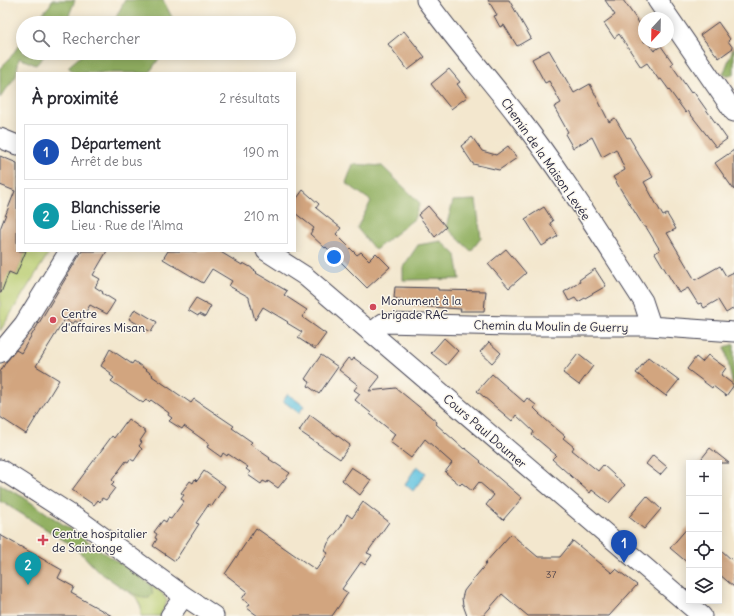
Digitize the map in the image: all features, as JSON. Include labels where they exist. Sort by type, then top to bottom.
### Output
[{"type":"street","name":"Chemin de la Maison Levée","points":[[426,0],[442,23],[517,115],[559,173],[643,301],[650,322],[649,326]]},
{"type":"street","points":[[657,0],[734,112]]},
{"type":"street","points":[[0,138],[16,144]]},
{"type":"street","points":[[0,353],[24,324],[68,252]]},
{"type":"street","name":"Cours Paul Doumer","points":[[268,252],[305,276],[702,616]]},
{"type":"street","name":"Chemin du Moulin de Guerry","points":[[371,333],[383,323],[512,326],[649,326],[734,332]]},
{"type":"street","points":[[0,469],[81,521],[214,616]]},
{"type":"street","points":[[170,616],[184,596]]},
{"type":"green space","points":[[52,0],[75,0],[69,16],[40,16],[50,5]]},
{"type":"green space","points":[[125,0],[163,0],[171,16],[117,16]]},
{"type":"green space","points":[[734,46],[734,75],[723,75]]},
{"type":"green space","points":[[16,49],[16,60],[19,60],[16,76],[0,98],[0,68]]},
{"type":"green space","points":[[24,60],[41,60],[36,65]]},
{"type":"green space","points":[[76,60],[158,60],[150,72],[74,72],[68,67]]},
{"type":"green space","points":[[353,164],[382,166],[420,203],[414,219],[375,250],[357,228],[371,201],[346,183]]},
{"type":"green space","points":[[476,200],[481,238],[471,251],[446,227],[453,201]]},
{"type":"green space","points":[[441,241],[456,255],[460,279],[403,280],[403,267],[418,245]]},
{"type":"green space","points":[[26,252],[49,252],[0,331],[0,288],[9,272],[16,275]]},
{"type":"green space","points":[[734,344],[734,392],[725,347]]},
{"type":"green space","points":[[0,484],[23,497],[162,593],[167,601],[160,616],[141,616],[141,607],[136,597],[98,571],[84,556],[65,541],[4,503],[0,502]]},
{"type":"green space","points":[[0,485],[23,497],[150,584],[153,593],[149,598],[143,598],[124,589],[98,571],[84,556],[65,541],[4,503],[0,502]]},
{"type":"water","points":[[288,394],[304,406],[299,413],[283,401]]},
{"type":"water","points":[[417,466],[426,473],[413,491],[405,484]]},
{"type":"building","points":[[488,0],[509,0],[531,38],[517,46],[504,25],[500,27],[494,16],[497,15]]},
{"type":"building","points":[[605,0],[623,0],[638,21],[638,48],[652,48],[654,51],[658,48],[662,48],[673,63],[671,64],[691,93],[693,91],[727,139],[716,147],[688,111],[686,113],[647,63],[641,67],[619,34],[614,38],[604,23],[615,15]]},
{"type":"building","points":[[718,22],[730,39],[728,41],[733,48],[719,58],[700,35]]},
{"type":"building","points":[[404,31],[425,57],[408,70],[388,44]]},
{"type":"building","points":[[549,50],[574,93],[590,84],[609,122],[615,118],[627,138],[629,137],[653,177],[644,182],[663,216],[667,214],[676,229],[667,233],[695,280],[720,266],[726,276],[734,272],[734,308],[726,313],[718,300],[704,308],[701,303],[698,304],[688,288],[679,293],[655,253],[660,250],[613,177],[625,170],[616,149],[602,157],[592,137],[573,148],[565,134],[568,132],[554,107],[561,103],[549,81],[545,83],[532,59]]},
{"type":"building","points":[[449,69],[460,82],[457,84],[467,97],[451,109],[431,84]]},
{"type":"building","points":[[472,137],[482,151],[496,155],[508,146],[517,158],[499,170],[473,164],[461,146]]},
{"type":"building","points":[[734,150],[734,190],[715,163]]},
{"type":"building","points":[[0,156],[16,163],[16,252],[26,252],[16,275],[9,272],[1,293],[0,229],[15,191],[0,185]]},
{"type":"building","points":[[303,190],[319,204],[316,208],[341,228],[336,234],[357,255],[361,252],[369,260],[376,253],[390,267],[367,288],[326,247],[325,248],[310,234],[314,228],[296,214],[296,200]]},
{"type":"building","points":[[428,206],[446,227],[435,237],[418,215]]},
{"type":"building","points":[[544,207],[553,221],[550,223],[558,236],[542,246],[525,219]]},
{"type":"building","points":[[506,249],[526,273],[509,288],[488,264]]},
{"type":"building","name":"Centre d'affaires Misan","points":[[81,252],[106,252],[93,275],[100,279],[95,287],[115,301],[107,314],[90,305],[79,323],[75,321],[73,324],[65,319],[36,366],[59,380],[26,434],[0,417],[0,372],[16,350],[21,353]]},
{"type":"building","points":[[167,252],[221,252],[242,265],[243,263],[252,268],[257,272],[256,273],[287,291],[284,295],[307,310],[302,317],[326,334],[315,349],[298,338],[302,332],[263,307],[255,320],[249,297],[229,286],[232,281],[212,269],[203,283],[163,259]]},
{"type":"building","points":[[595,269],[606,286],[578,302],[575,298],[569,301],[564,292],[580,282],[579,280]]},
{"type":"building","points":[[395,287],[486,291],[484,311],[460,311],[461,309],[399,305],[399,299],[394,298]]},
{"type":"building","points":[[196,298],[211,306],[205,317],[199,314],[198,316],[188,310]]},
{"type":"building","points":[[135,309],[157,322],[151,332],[129,319]]},
{"type":"building","points":[[444,338],[458,351],[446,365],[431,353]]},
{"type":"building","points":[[489,342],[501,353],[492,363],[480,352]]},
{"type":"building","points":[[110,349],[132,364],[134,361],[153,375],[152,376],[191,403],[194,399],[234,426],[232,428],[252,442],[250,444],[290,473],[278,488],[268,481],[267,483],[263,481],[261,484],[248,475],[250,472],[246,469],[248,467],[228,454],[227,456],[223,453],[221,457],[207,447],[209,443],[184,426],[182,429],[169,421],[172,418],[168,415],[169,413],[151,400],[149,402],[146,400],[143,403],[111,381],[114,378],[110,375],[111,373],[101,366]]},
{"type":"building","points":[[578,354],[593,366],[579,385],[563,373]]},
{"type":"building","points":[[321,355],[338,367],[319,394],[308,386],[310,382],[305,379]]},
{"type":"building","points":[[708,355],[726,368],[721,375],[734,385],[726,396],[713,386],[712,388],[687,369],[696,357],[702,362]]},
{"type":"building","points":[[648,357],[679,380],[666,396],[636,373]]},
{"type":"building","points":[[348,358],[352,361],[354,358],[380,377],[369,391],[396,388],[437,422],[436,424],[464,449],[465,448],[481,461],[480,462],[522,498],[503,520],[486,505],[494,495],[479,482],[472,491],[462,483],[460,485],[445,472],[452,463],[425,439],[411,458],[390,442],[395,434],[355,400],[360,394],[354,390],[358,385],[339,370]]},
{"type":"building","points":[[492,374],[524,402],[527,398],[536,405],[534,408],[539,414],[565,436],[563,438],[574,447],[572,450],[598,471],[603,465],[625,485],[609,503],[592,490],[590,493],[552,459],[556,455],[532,435],[534,432],[516,415],[512,421],[477,391]]},
{"type":"building","points":[[310,415],[350,445],[340,459],[299,431]]},
{"type":"building","points":[[128,419],[146,432],[140,441],[142,442],[139,446],[142,449],[134,461],[130,459],[128,462],[126,461],[112,480],[114,482],[111,485],[115,488],[106,500],[102,498],[100,502],[98,500],[94,505],[72,490],[112,436],[114,438]]},
{"type":"building","points":[[710,448],[729,463],[722,463],[722,460],[700,460]]},
{"type":"building","points":[[653,455],[667,467],[660,475],[646,464]]},
{"type":"building","points":[[351,467],[371,480],[360,495],[342,480]]},
{"type":"building","points":[[204,471],[225,486],[212,506],[209,504],[196,523],[199,524],[175,561],[153,546],[157,539],[155,538],[157,534],[154,532],[163,520],[166,522],[168,518],[171,519],[184,501],[181,499],[184,495],[181,493],[190,481],[193,483],[195,479],[197,481]]},
{"type":"building","points":[[647,496],[661,509],[644,529],[629,517]]},
{"type":"building","points":[[363,502],[389,522],[367,553],[372,555],[365,565],[361,562],[342,589],[348,593],[332,616],[258,616],[247,608],[250,604],[242,599],[247,591],[225,574],[256,528],[316,570],[328,553],[325,551],[328,543],[341,527],[347,514],[352,518]]},
{"type":"building","points":[[686,529],[686,561],[670,548]]},
{"type":"building","points":[[511,534],[538,557],[560,557],[573,541],[612,573],[616,569],[637,585],[609,616],[528,616],[502,594],[483,616],[467,616],[462,598],[464,591],[486,564],[485,563]]},
{"type":"building","points":[[0,535],[62,570],[58,578],[74,587],[71,593],[112,616],[0,616]]},
{"type":"building","points":[[722,551],[734,562],[734,587],[722,577]]},
{"type":"place","name":"Monument à la brigade RAC","points":[[373,307]]},
{"type":"place","name":"Centre d'affaires Misan","points":[[53,320]]},
{"type":"place","name":"Centre hospitalier de Saintonge","points":[[43,540]]},
{"type":"place","name":"Département","points":[[624,563]]},
{"type":"place","name":"Blanchisserie","points":[[28,585]]}]
